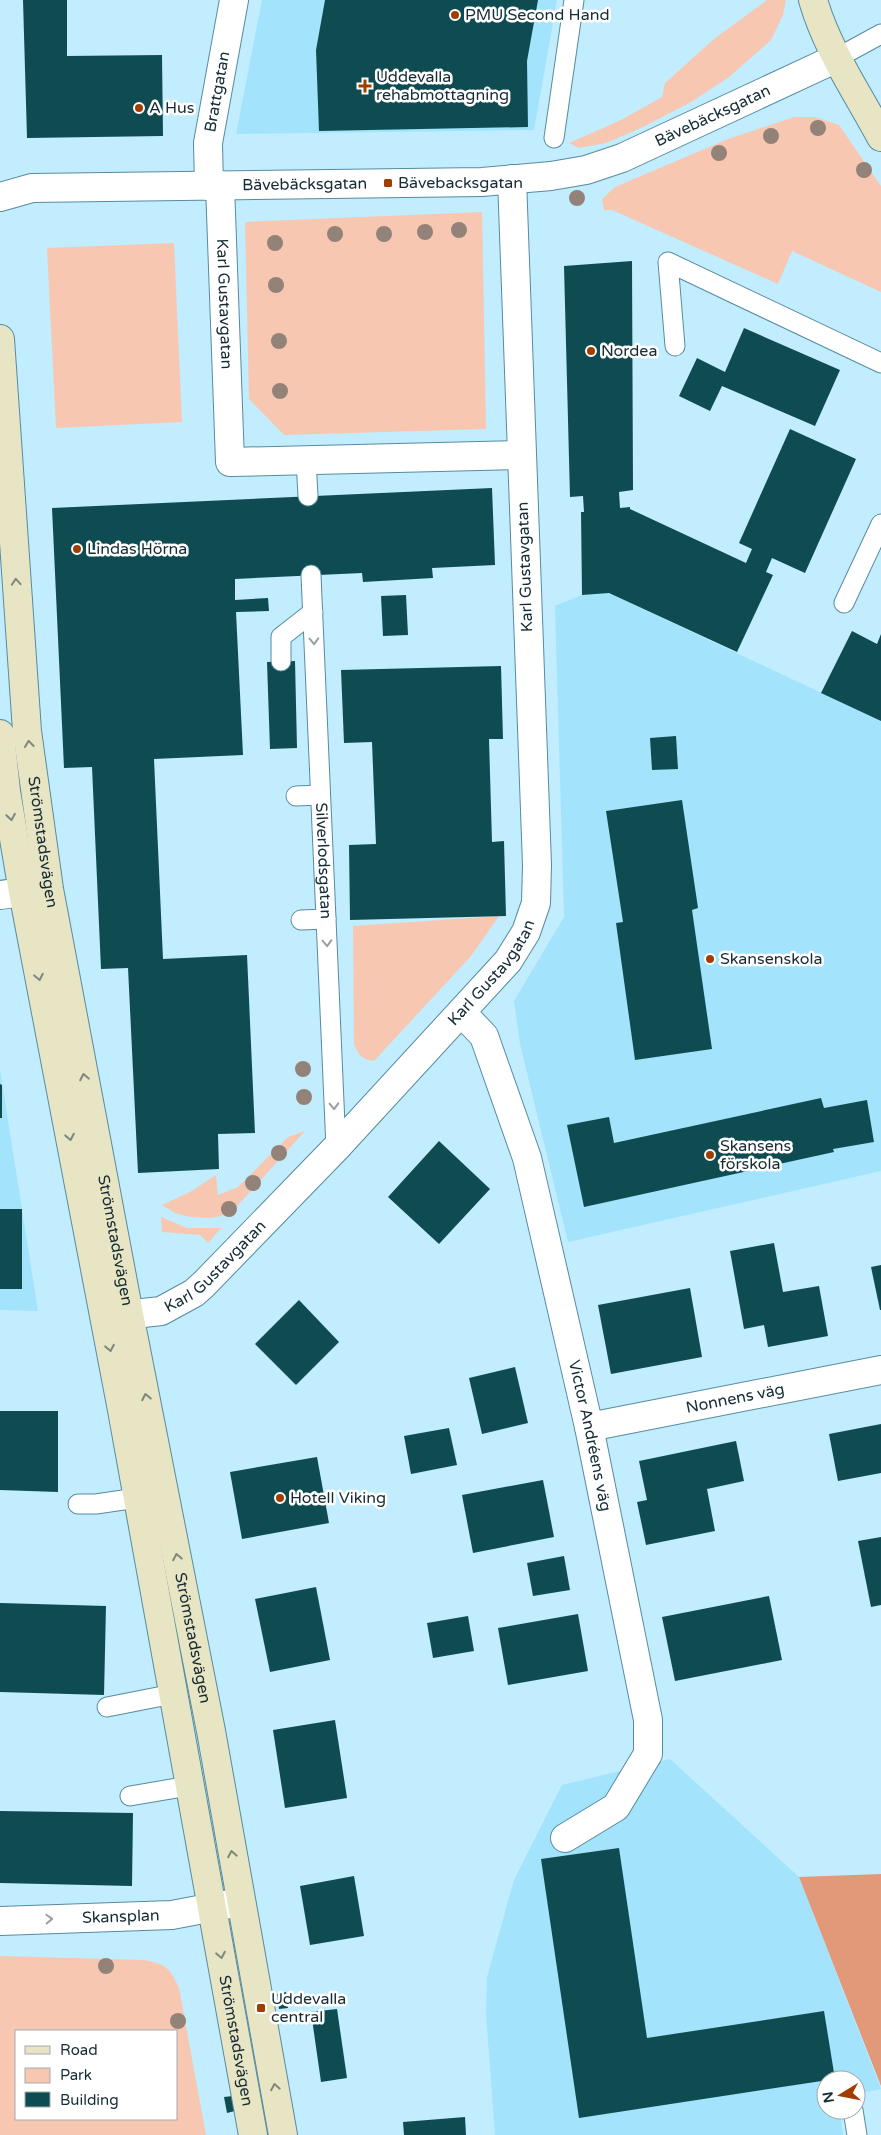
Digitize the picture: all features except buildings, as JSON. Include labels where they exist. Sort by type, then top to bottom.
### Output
[{"type":"main road","points":[[813,0],[818,17],[837,58],[881,136]]},
{"type":"main road","name":"Strömstadsvägen","points":[[0,339],[26,722],[33,787],[24,892]]},
{"type":"main road","name":"Strömstadsvägen","points":[[0,734],[6,791],[24,892],[116,1316],[211,1731],[283,2135]]},
{"type":"main road","name":"Strömstadsvägen","points":[[116,1316],[137,1498],[253,2135]]},
{"type":"street","name":"Brattgatan","points":[[215,185],[208,143],[234,0]]},
{"type":"street","name":"Bävebäcksgatan","points":[[0,198],[32,188],[482,182],[551,176],[586,170],[622,158],[837,58]]},
{"type":"street","name":"Karl Gustavgatan","points":[[116,1316],[162,1311],[194,1293],[336,1148],[462,1013],[508,961],[526,932],[536,903],[538,865],[512,179]]},
{"type":"street","name":"Karl Gustavgatan","points":[[215,185],[230,462],[521,455]]},
{"type":"street","name":"Victor Andréens väg","points":[[462,1013],[484,1036],[527,1158],[589,1427],[648,1720],[648,1754],[616,1807],[565,1838]]},
{"type":"street","name":"Nonnens väg","points":[[589,1427],[881,1370]]},
{"type":"street","name":"Skansplan","points":[[0,1921],[172,1915],[240,1902]]},
{"type":"lane","points":[[554,138],[574,48],[574,0]]},
{"type":"lane","name":"Bävebäcksgatan","points":[[837,58],[881,34]]},
{"type":"lane","points":[[675,346],[668,262],[881,363]]},
{"type":"lane","points":[[306,460],[308,496]]},
{"type":"lane","points":[[844,603],[881,524]]},
{"type":"lane","name":"Silverlodsgatan","points":[[311,575],[336,1148]]},
{"type":"lane","points":[[281,662],[281,637],[313,612]]},
{"type":"lane","points":[[296,796],[320,795]]},
{"type":"lane","points":[[302,920],[326,919]]},
{"type":"lane","points":[[78,1504],[96,1504],[137,1498]]},
{"type":"lane","points":[[107,1707],[173,1694]]},
{"type":"lane","points":[[130,1796],[189,1786]]},
{"type":"lane","points":[[855,2120],[857,2135]]},
{"type":"shaded area","points":[[262,0],[557,0],[534,130],[236,134]]},
{"type":"shaded area","name":"Skansenskola","points":[[609,593],[881,721],[881,1171],[568,1242],[520,1044],[514,1001],[564,917],[555,606],[582,595]]},
{"type":"shaded area","points":[[0,1070],[38,1311],[0,1310]]},
{"type":"shaded area","points":[[670,1759],[799,1877],[881,2089],[866,2092],[866,2070],[816,2070],[816,2120],[841,2120],[843,2135],[495,2135],[486,2014],[487,1977],[514,1880],[562,1785]]},
{"type":"shaded area","points":[[881,1874],[881,2086],[799,1877]]},
{"type":"green space","points":[[767,0],[786,0],[783,15],[771,40],[729,77],[691,102],[643,127],[606,143],[579,148],[569,143],[621,120],[662,97],[665,83],[714,39]]},
{"type":"green space","points":[[794,117],[815,117],[839,125],[881,186],[881,292],[792,251],[778,284],[612,210],[604,210],[602,199],[615,187],[728,139]]},
{"type":"green space","points":[[482,212],[486,429],[284,435],[249,399],[245,222]]},
{"type":"green space","points":[[174,243],[182,422],[56,428],[47,248]]},
{"type":"green space","points":[[499,916],[471,956],[374,1061],[361,1056],[354,1044],[353,926]]},
{"type":"green space","points":[[305,1131],[230,1214],[211,1218],[190,1217],[175,1213],[162,1205],[190,1192],[216,1175],[218,1195],[238,1187],[288,1137]]},
{"type":"green space","points":[[161,1217],[187,1228],[221,1228],[208,1243],[200,1235],[162,1232]]},
{"type":"green space","points":[[0,1956],[145,1960],[167,1968],[179,1988],[206,2135],[0,2135]]},
{"type":"place","name":"PMU Second Hand","points":[[455,15]]},
{"type":"place","name":"Uddevalla rehabmottagning","points":[[365,86]]},
{"type":"place","name":"A Hus","points":[[139,108]]},
{"type":"place","name":"Bävebacksgatan","points":[[388,183]]},
{"type":"place","name":"Nordea","points":[[591,351]]},
{"type":"place","name":"Lindas Hörna","points":[[77,549]]},
{"type":"place","name":"Skansenskola","points":[[710,959]]},
{"type":"place","name":"Skansens förskola","points":[[710,1155]]},
{"type":"place","name":"Hotell Viking","points":[[280,1498]]},
{"type":"place","name":"Uddevalla central","points":[[261,2008]]}]
